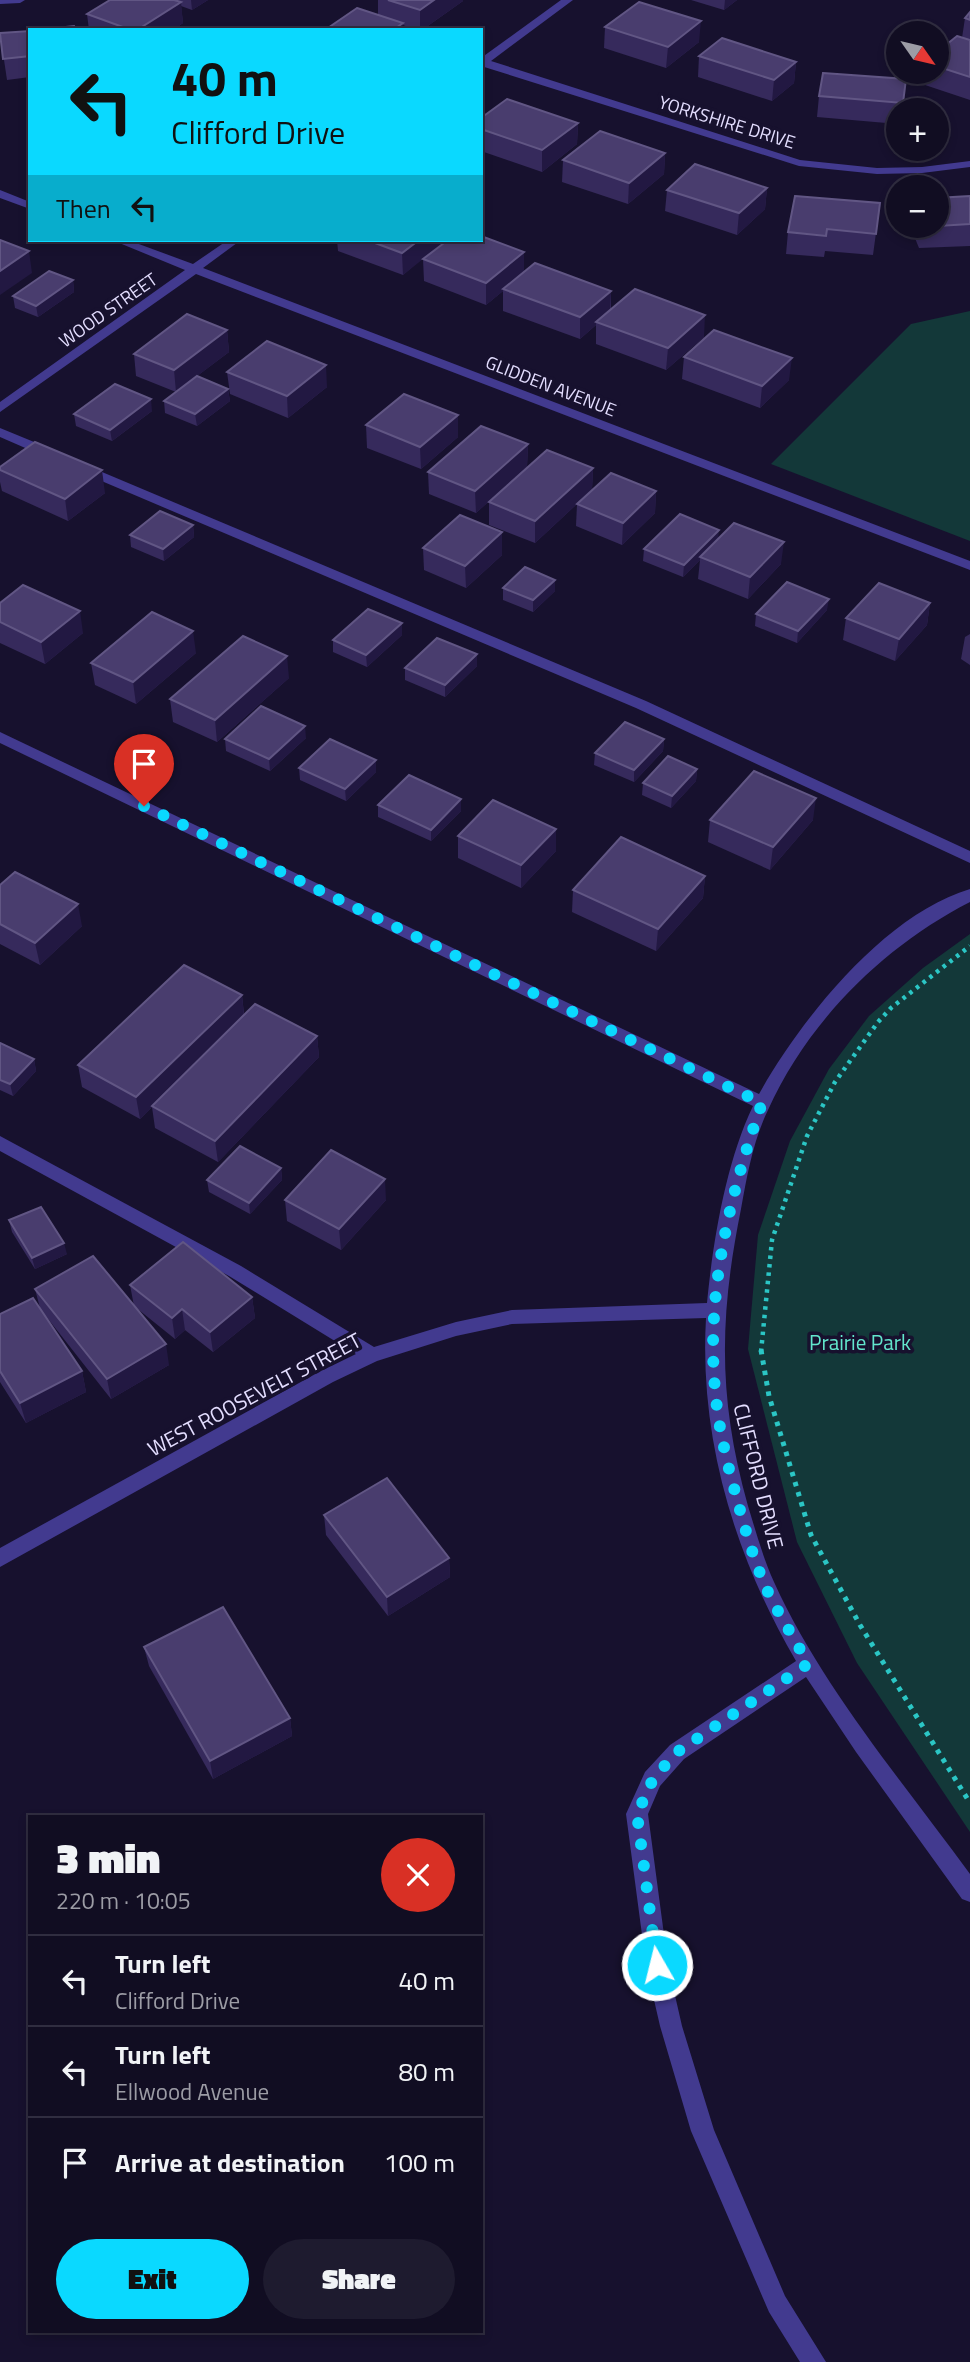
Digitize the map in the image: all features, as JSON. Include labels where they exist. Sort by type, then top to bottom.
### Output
[{"type":"street","points":[[0,1],[20,0]]},
{"type":"street","points":[[483,61],[568,0]]},
{"type":"street","name":"YORKSHIRE DRIVE","points":[[483,62],[799,163],[877,171],[922,170],[970,164]]},
{"type":"street","points":[[0,194],[28,205]]},
{"type":"street","name":"GLIDDEN AVENUE","points":[[123,242],[970,566]]},
{"type":"street","name":"WOOD STREET","points":[[0,408],[232,242]]},
{"type":"street","points":[[0,432],[705,733],[859,803],[970,858]]},
{"type":"street","points":[[0,737],[762,1103]]},
{"type":"street","name":"CLIFFORD DRIVE","points":[[970,895],[918,923],[871,961],[836,996],[800,1042],[762,1103],[740,1167],[719,1264],[714,1310],[715,1389],[727,1461],[744,1528],[767,1589],[808,1664],[970,1892]]},
{"type":"street","points":[[0,1143],[323,1322],[372,1355]]},
{"type":"street","name":"WEST ROOSEVELT STREET","points":[[0,1558],[326,1377],[372,1355],[456,1329],[512,1317],[714,1310]]},
{"type":"street","points":[[808,1664],[677,1752],[653,1779],[637,1814],[657,1965],[671,2026],[703,2131],[777,2304],[814,2362]]},
{"type":"path","points":[[970,946],[932,974],[878,1022],[835,1082],[807,1136],[772,1240],[760,1344],[769,1396],[811,1535],[860,1625],[970,1803]]},
{"type":"green space","points":[[970,311],[970,541],[771,464],[911,324]]},
{"type":"green space","name":"Prairie Park","points":[[970,934],[970,1832],[857,1663],[797,1542],[748,1349],[758,1235],[790,1141],[829,1069],[869,1016],[923,968]]},
{"type":"building","points":[[110,0],[181,2],[140,28],[126,28],[87,14]]},
{"type":"building","points":[[388,0],[434,0],[420,10]]},
{"type":"building","points":[[639,2],[701,21],[668,47],[605,27]]},
{"type":"building","points":[[357,8],[403,23],[396,28],[328,28]]},
{"type":"building","points":[[28,31],[28,56],[3,59],[0,33]]},
{"type":"building","points":[[957,36],[970,40],[970,77],[949,70],[949,42]]},
{"type":"building","points":[[722,38],[796,62],[774,80],[699,56]]},
{"type":"building","points":[[823,73],[886,78],[886,84],[905,84],[904,98],[886,98],[886,102],[819,96]]},
{"type":"building","points":[[507,99],[578,123],[542,150],[483,130],[483,117]]},
{"type":"building","points":[[600,131],[665,153],[629,183],[563,160]]},
{"type":"building","points":[[695,164],[767,188],[739,213],[667,190]]},
{"type":"building","points":[[795,196],[880,203],[876,234],[827,229],[826,236],[788,232]]},
{"type":"building","points":[[970,196],[970,224],[949,225],[949,197]]},
{"type":"building","points":[[483,237],[524,252],[486,283],[423,259],[445,242],[483,242]]},
{"type":"building","points":[[0,240],[29,251],[0,271]]},
{"type":"building","points":[[372,242],[416,242],[402,253]]},
{"type":"building","points":[[535,263],[611,291],[580,317],[503,289]]},
{"type":"building","points":[[49,271],[73,280],[36,306],[13,296]]},
{"type":"building","points":[[635,289],[705,315],[668,348],[596,322]]},
{"type":"building","points":[[187,314],[227,330],[174,370],[134,354]]},
{"type":"building","points":[[714,330],[792,358],[762,386],[684,357]]},
{"type":"building","points":[[267,341],[326,365],[287,396],[227,372]]},
{"type":"building","points":[[197,376],[228,389],[195,414],[164,401]]},
{"type":"building","points":[[115,384],[151,399],[110,430],[74,414]]},
{"type":"building","points":[[404,394],[458,415],[420,447],[366,425]]},
{"type":"building","points":[[481,426],[528,444],[475,491],[428,472]]},
{"type":"building","points":[[35,442],[102,470],[65,499],[0,470],[0,467]]},
{"type":"building","points":[[547,450],[593,468],[535,521],[489,502]]},
{"type":"building","points":[[611,473],[656,491],[623,523],[577,504]]},
{"type":"building","points":[[160,511],[193,525],[163,549],[130,535]]},
{"type":"building","points":[[680,514],[719,530],[684,565],[644,549]]},
{"type":"building","points":[[460,515],[502,532],[465,566],[423,548]]},
{"type":"building","points":[[734,523],[784,542],[750,577],[700,557]]},
{"type":"building","points":[[525,567],[555,580],[533,600],[503,588]]},
{"type":"building","points":[[787,582],[829,599],[798,631],[756,614]]},
{"type":"building","points":[[879,583],[930,603],[899,639],[846,618]]},
{"type":"building","points":[[23,585],[80,611],[41,642],[0,622],[0,603]]},
{"type":"building","points":[[368,609],[402,623],[366,655],[333,640]]},
{"type":"building","points":[[152,612],[193,631],[133,682],[91,663]]},
{"type":"building","points":[[243,636],[287,656],[215,720],[170,699]]},
{"type":"building","points":[[437,638],[477,654],[445,685],[405,668]]},
{"type":"building","points":[[261,706],[305,726],[269,759],[225,739]]},
{"type":"building","points":[[625,722],[664,739],[634,770],[595,753]]},
{"type":"building","points":[[330,739],[376,760],[345,789],[299,768]]},
{"type":"building","points":[[668,756],[697,769],[672,796],[643,783]]},
{"type":"building","points":[[754,771],[816,798],[773,847],[710,820]]},
{"type":"building","points":[[409,775],[461,799],[431,830],[378,805]]},
{"type":"building","points":[[493,800],[556,829],[521,865],[458,836]]},
{"type":"building","points":[[621,837],[705,876],[658,929],[573,890]]},
{"type":"building","points":[[15,872],[78,904],[35,943],[0,924],[0,885]]},
{"type":"building","points":[[184,965],[242,995],[136,1097],[78,1065]]},
{"type":"building","points":[[255,1004],[317,1036],[215,1141],[152,1106]]},
{"type":"building","points":[[0,1043],[34,1059],[10,1084],[0,1080]]},
{"type":"building","points":[[240,1146],[281,1168],[249,1203],[207,1180]]},
{"type":"building","points":[[331,1150],[385,1179],[339,1229],[285,1200]]},
{"type":"building","points":[[41,1207],[64,1243],[32,1258],[9,1220]]},
{"type":"building","points":[[183,1242],[252,1297],[210,1332],[182,1309],[172,1318],[130,1285]]},
{"type":"building","points":[[93,1256],[166,1344],[107,1379],[35,1289]]},
{"type":"building","points":[[33,1298],[82,1371],[20,1403],[0,1371],[0,1314]]},
{"type":"building","points":[[387,1478],[449,1558],[387,1597],[324,1515]]},
{"type":"building","points":[[223,1607],[290,1718],[210,1761],[144,1647]]},
{"type":"route","points":[[144,806],[762,1103],[740,1167],[719,1264],[714,1310],[715,1389],[727,1461],[744,1528],[767,1589],[808,1664],[677,1752],[653,1779],[637,1814],[657,1965]]}]
